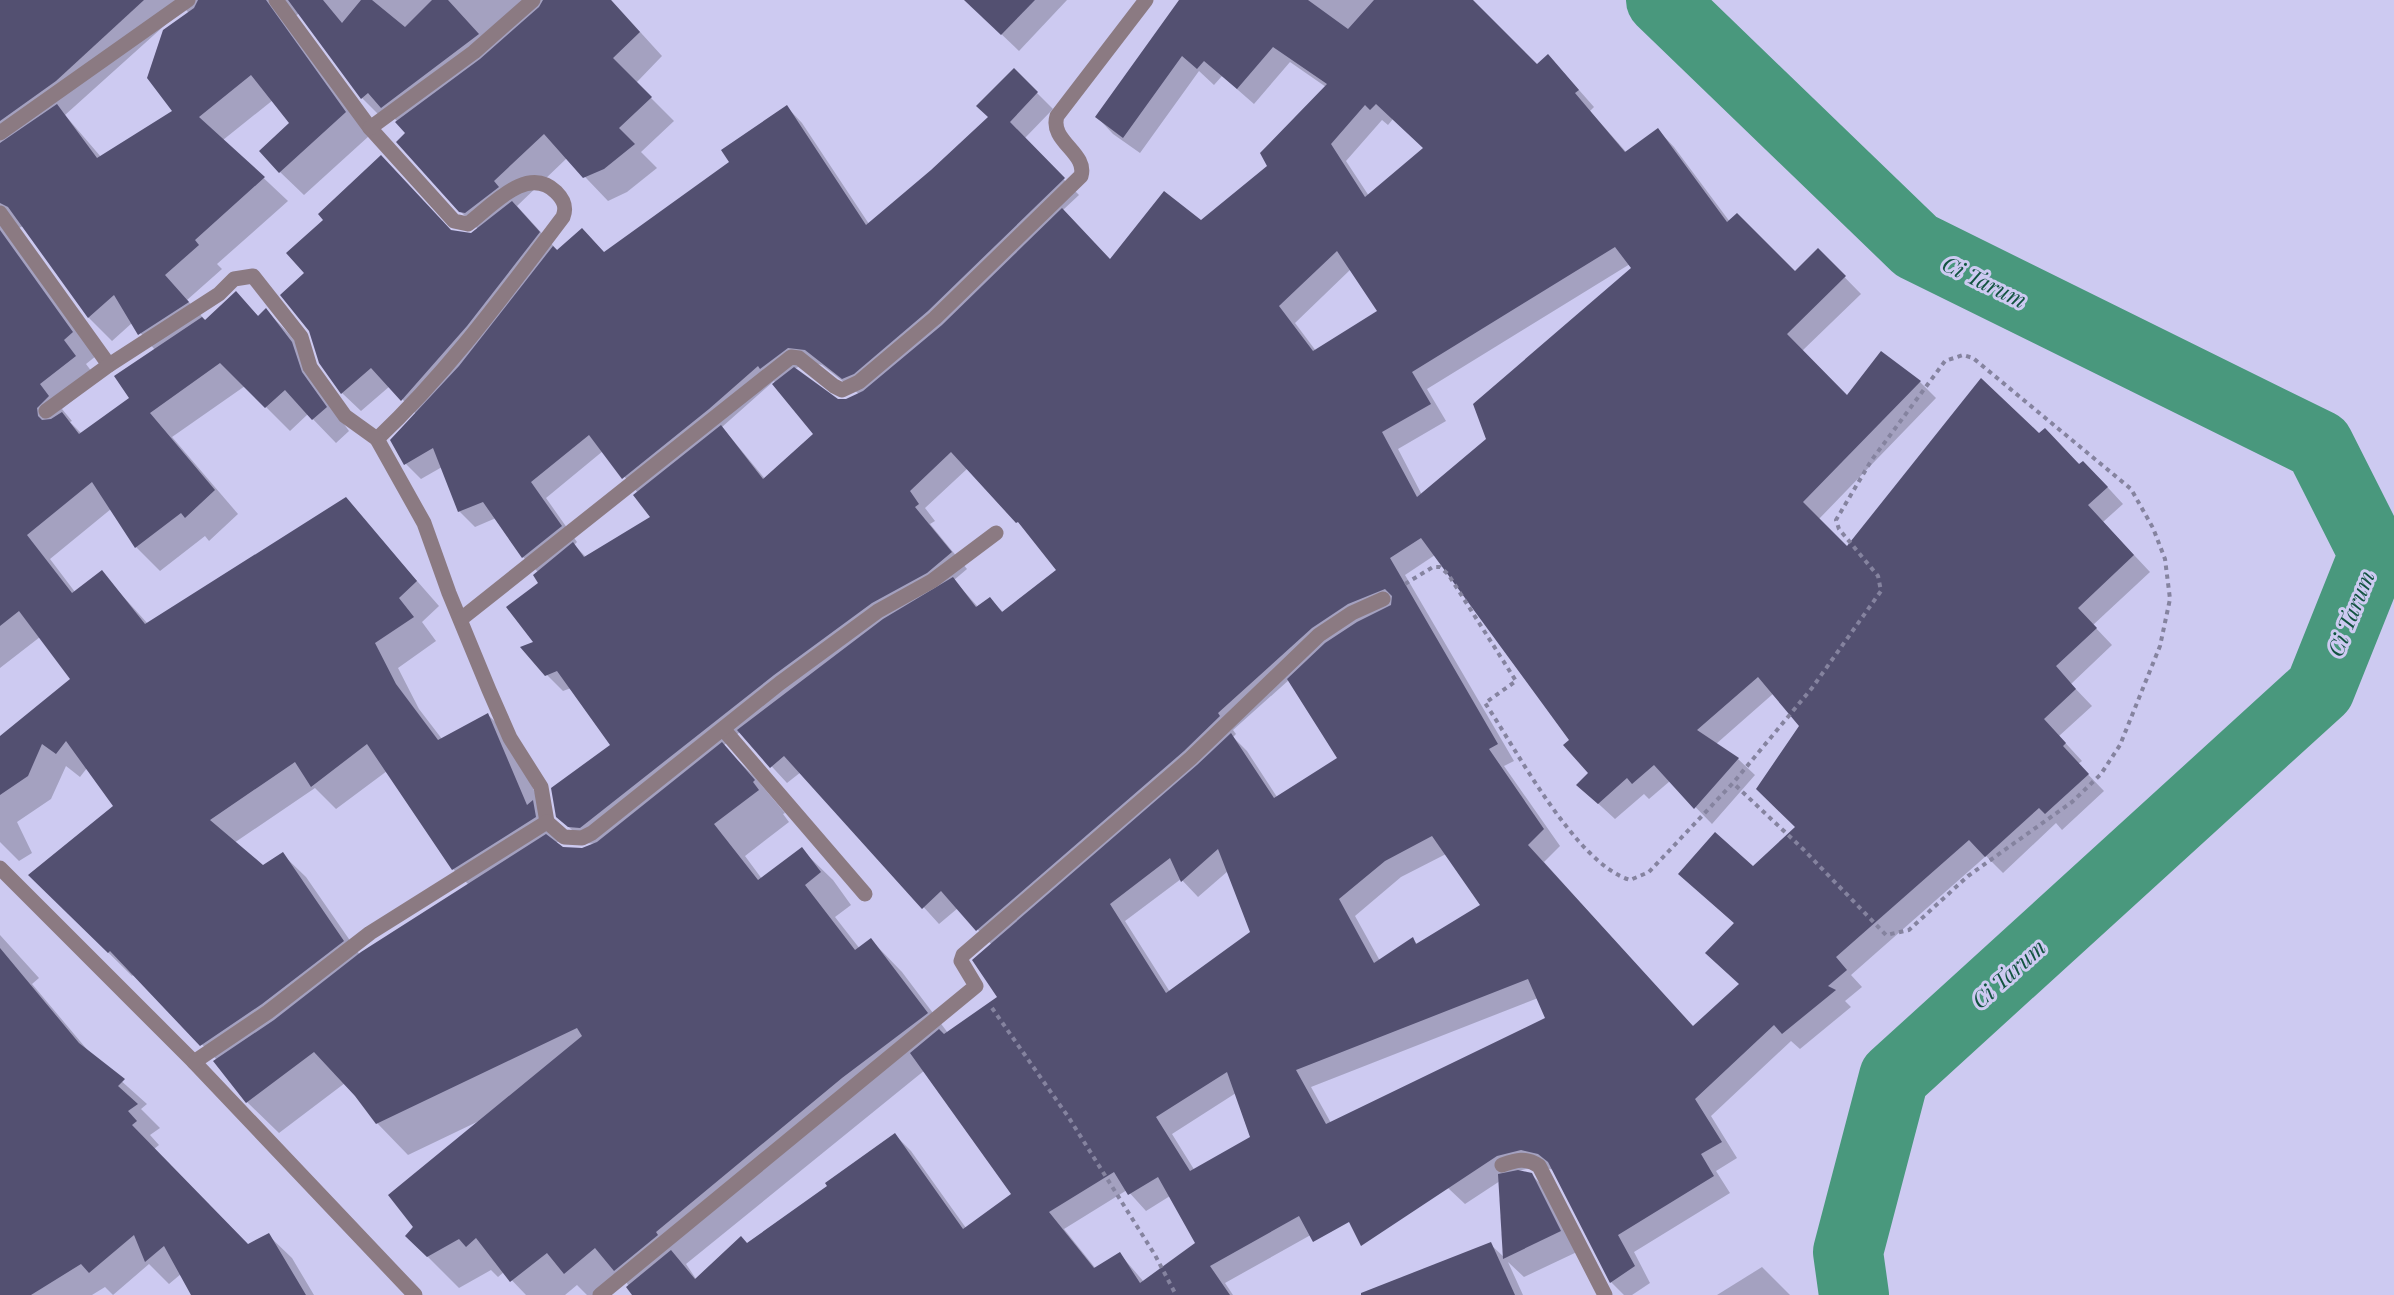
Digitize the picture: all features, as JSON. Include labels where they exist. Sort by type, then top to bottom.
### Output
[{"type":"street","points":[[0,133],[188,0]]},
{"type":"street","points":[[276,0],[370,128],[454,221],[468,224],[516,187],[532,180],[545,183],[555,191],[562,198],[566,209],[563,217],[463,349],[420,398],[377,439]]},
{"type":"street","points":[[370,128],[474,52],[534,0]]},
{"type":"street","points":[[461,619],[791,357],[798,358],[834,387],[842,390],[859,382],[935,318],[1081,176],[1083,171],[1079,160],[1057,132],[1055,122],[1057,116],[1146,0]]},
{"type":"street","points":[[0,213],[109,365]]},
{"type":"street","points":[[46,411],[109,365],[219,294],[234,279],[253,276],[301,337],[310,367],[345,416],[377,439],[424,523],[449,593],[510,738],[541,787],[547,822],[564,837],[582,837],[592,833],[724,730],[780,683],[878,611],[932,581],[996,533]]},
{"type":"street","points":[[600,1295],[976,986],[961,961],[963,955],[1191,758],[1319,635],[1352,613],[1383,599]]},
{"type":"street","points":[[724,730],[865,894]]},
{"type":"street","points":[[194,1062],[268,1012],[370,933],[547,822]]},
{"type":"street","points":[[0,868],[194,1062],[415,1295]]},
{"type":"street","points":[[1502,1165],[1519,1159],[1531,1160],[1539,1166],[1605,1295]]},
{"type":"path","points":[[1383,599],[1433,567],[1440,567],[1448,574],[1516,681],[1485,703],[1551,808],[1582,843],[1622,877],[1638,879],[1649,872],[1733,783],[1812,688],[1881,591],[1878,576],[1839,529],[1836,520],[1871,461],[1945,361],[1963,355],[1973,358],[2131,489],[2153,528],[2164,560],[2170,599],[2160,646],[2120,745],[2101,774],[2072,802],[1968,876],[1909,930],[1886,935],[1803,849],[1733,783]]},
{"type":"path","points":[[976,986],[1069,1118],[1155,1255],[1176,1295]]},
{"type":"building","points":[[0,0],[144,0],[56,81],[0,121]]},
{"type":"building","points":[[198,0],[266,0],[346,112],[279,173],[259,151],[289,123],[251,75],[199,117],[265,177],[195,240],[199,245],[165,275],[189,302],[138,335],[114,295],[88,318],[8,207],[0,203],[0,143],[57,104],[97,158],[172,111],[147,78],[163,30],[194,8]]},
{"type":"building","points":[[288,0],[323,0],[342,23],[361,0],[372,0],[405,27],[432,0],[448,0],[479,34],[381,108],[368,93],[361,99]]},
{"type":"building","points":[[543,0],[611,0],[640,32],[613,58],[652,97],[619,128],[635,144],[604,169],[583,178],[544,134],[494,181],[499,187],[465,213],[459,212],[396,142],[405,133],[395,122],[480,59],[539,7]]},
{"type":"building","points":[[964,0],[1035,0],[1001,35]]},
{"type":"building","points":[[1179,0],[1308,0],[1348,29],[1374,0],[1473,0],[1537,64],[1548,54],[1579,90],[1575,93],[1625,152],[1658,128],[1727,222],[1737,213],[1795,271],[1818,248],[1846,276],[1787,334],[1847,395],[1881,351],[1921,381],[1803,502],[1847,546],[1981,378],[2039,433],[2045,428],[2079,464],[2083,461],[2108,487],[2088,505],[2134,555],[2078,608],[2097,628],[2056,666],[2076,689],[2044,719],[2066,743],[2063,746],[2089,774],[2045,814],[2039,808],[1985,857],[1969,840],[1836,957],[1847,970],[1828,986],[1836,990],[1782,1034],[1774,1025],[1695,1099],[1722,1142],[1701,1154],[1714,1176],[1618,1235],[1635,1266],[1610,1283],[1548,1162],[1538,1154],[1521,1150],[1497,1156],[1361,1246],[1349,1222],[1313,1242],[1299,1216],[1210,1266],[1230,1295],[632,1295],[626,1287],[671,1250],[695,1279],[741,1236],[747,1243],[827,1186],[825,1183],[895,1133],[963,1229],[1011,1194],[910,1053],[939,1029],[944,1034],[997,997],[972,960],[1231,733],[1274,798],[1337,758],[1287,679],[1325,643],[1357,622],[1391,605],[1392,596],[1385,589],[1348,604],[1312,628],[1218,713],[1220,716],[1184,751],[976,931],[941,891],[922,909],[784,756],[770,768],[737,730],[883,619],[953,577],[976,607],[990,597],[1002,612],[1056,570],[1018,522],[1016,523],[951,452],[910,491],[919,504],[915,507],[952,552],[927,573],[872,603],[774,675],[580,828],[568,827],[556,817],[551,788],[610,745],[557,671],[545,676],[520,647],[533,642],[506,607],[538,583],[533,575],[573,542],[584,557],[650,517],[633,495],[721,425],[763,479],[813,434],[772,384],[794,367],[838,399],[846,399],[863,391],[942,325],[1062,208],[1110,259],[1164,191],[1201,220],[1267,166],[1260,153],[1327,84],[1273,47],[1237,89],[1204,61],[1197,69],[1182,56],[1123,138],[1095,117]],"holes":[[[1376,104],[1423,148],[1365,197],[1331,144],[1365,105],[1370,110]],[[1615,247],[1631,268],[1473,404],[1486,439],[1417,497],[1382,432],[1431,404],[1412,372]],[[1337,251],[1377,311],[1313,351],[1279,306]],[[1421,538],[1569,740],[1563,745],[1588,773],[1576,785],[1598,804],[1627,778],[1632,784],[1654,765],[1694,809],[1739,758],[1697,730],[1758,677],[1799,726],[1756,789],[1795,827],[1753,866],[1715,832],[1678,874],[1734,923],[1705,953],[1739,984],[1693,1026],[1528,845],[1544,829],[1489,749],[1498,744],[1390,558]],[[1432,836],[1480,905],[1416,944],[1413,937],[1374,963],[1339,899],[1385,861]],[[1218,849],[1250,932],[1166,993],[1110,904],[1170,858],[1181,882]],[[1528,979],[1545,1018],[1326,1124],[1296,1070]],[[1227,1072],[1250,1137],[1190,1171],[1156,1117]],[[1114,1172],[1128,1195],[1158,1177],[1195,1243],[1140,1283],[1120,1252],[1094,1268],[1049,1212]]]},
{"type":"building","points":[[1014,68],[1038,92],[1010,122],[1065,178],[928,311],[854,374],[842,379],[805,350],[788,348],[760,369],[758,366],[622,479],[589,435],[531,482],[562,526],[522,558],[483,502],[458,512],[433,448],[404,465],[390,440],[459,366],[553,246],[557,250],[582,228],[604,252],[729,162],[721,150],[787,105],[866,225],[931,170],[988,117],[976,106]]},
{"type":"building","points":[[381,155],[451,230],[471,233],[512,201],[540,232],[467,326],[401,401],[371,368],[341,394],[319,363],[309,331],[280,295],[304,273],[286,253],[323,220],[318,214]]},
{"type":"building","points":[[0,230],[73,332],[64,340],[76,356],[40,384],[49,396],[37,408],[38,416],[42,420],[51,419],[62,412],[79,434],[129,398],[114,376],[202,317],[205,320],[236,291],[258,316],[266,308],[292,342],[302,372],[327,407],[312,420],[285,390],[265,408],[220,363],[150,413],[215,490],[185,518],[181,513],[135,548],[92,482],[27,535],[72,593],[102,570],[145,624],[346,497],[417,581],[399,598],[414,617],[375,643],[396,684],[438,740],[488,713],[527,805],[533,800],[536,817],[452,870],[367,744],[311,787],[295,762],[210,820],[263,865],[283,852],[344,941],[262,1004],[200,1046],[110,951],[108,953],[28,875],[113,806],[66,741],[56,754],[42,744],[28,776],[0,795],[0,736],[70,679],[19,611],[0,626]]},
{"type":"building","points":[[722,742],[755,780],[753,782],[759,790],[714,824],[758,880],[802,847],[821,872],[805,885],[855,950],[871,938],[928,1013],[842,1078],[656,1232],[658,1235],[614,1271],[595,1248],[564,1274],[547,1253],[510,1282],[476,1238],[466,1247],[459,1239],[427,1257],[405,1236],[413,1227],[388,1195],[582,1036],[577,1028],[376,1124],[355,1096],[314,1052],[246,1103],[213,1061],[274,1020],[361,952],[546,834],[563,847],[582,848],[597,842]]},
{"type":"building","points":[[0,948],[79,1043],[125,1079],[118,1086],[138,1104],[128,1111],[137,1121],[132,1125],[248,1244],[269,1233],[306,1295],[191,1295],[164,1246],[145,1262],[134,1235],[89,1273],[81,1264],[31,1295],[0,1295]]},
{"type":"building","points":[[1518,1170],[1532,1173],[1561,1231],[1503,1259],[1498,1174]]},
{"type":"building","points":[[1491,1242],[1515,1295],[1361,1295],[1361,1293]]},
{"type":"waterway","name":"Ci Tarum","points":[[1661,0],[1916,246],[2319,445],[2374,554],[2320,689],[1894,1077],[1848,1252],[1854,1295]]}]
